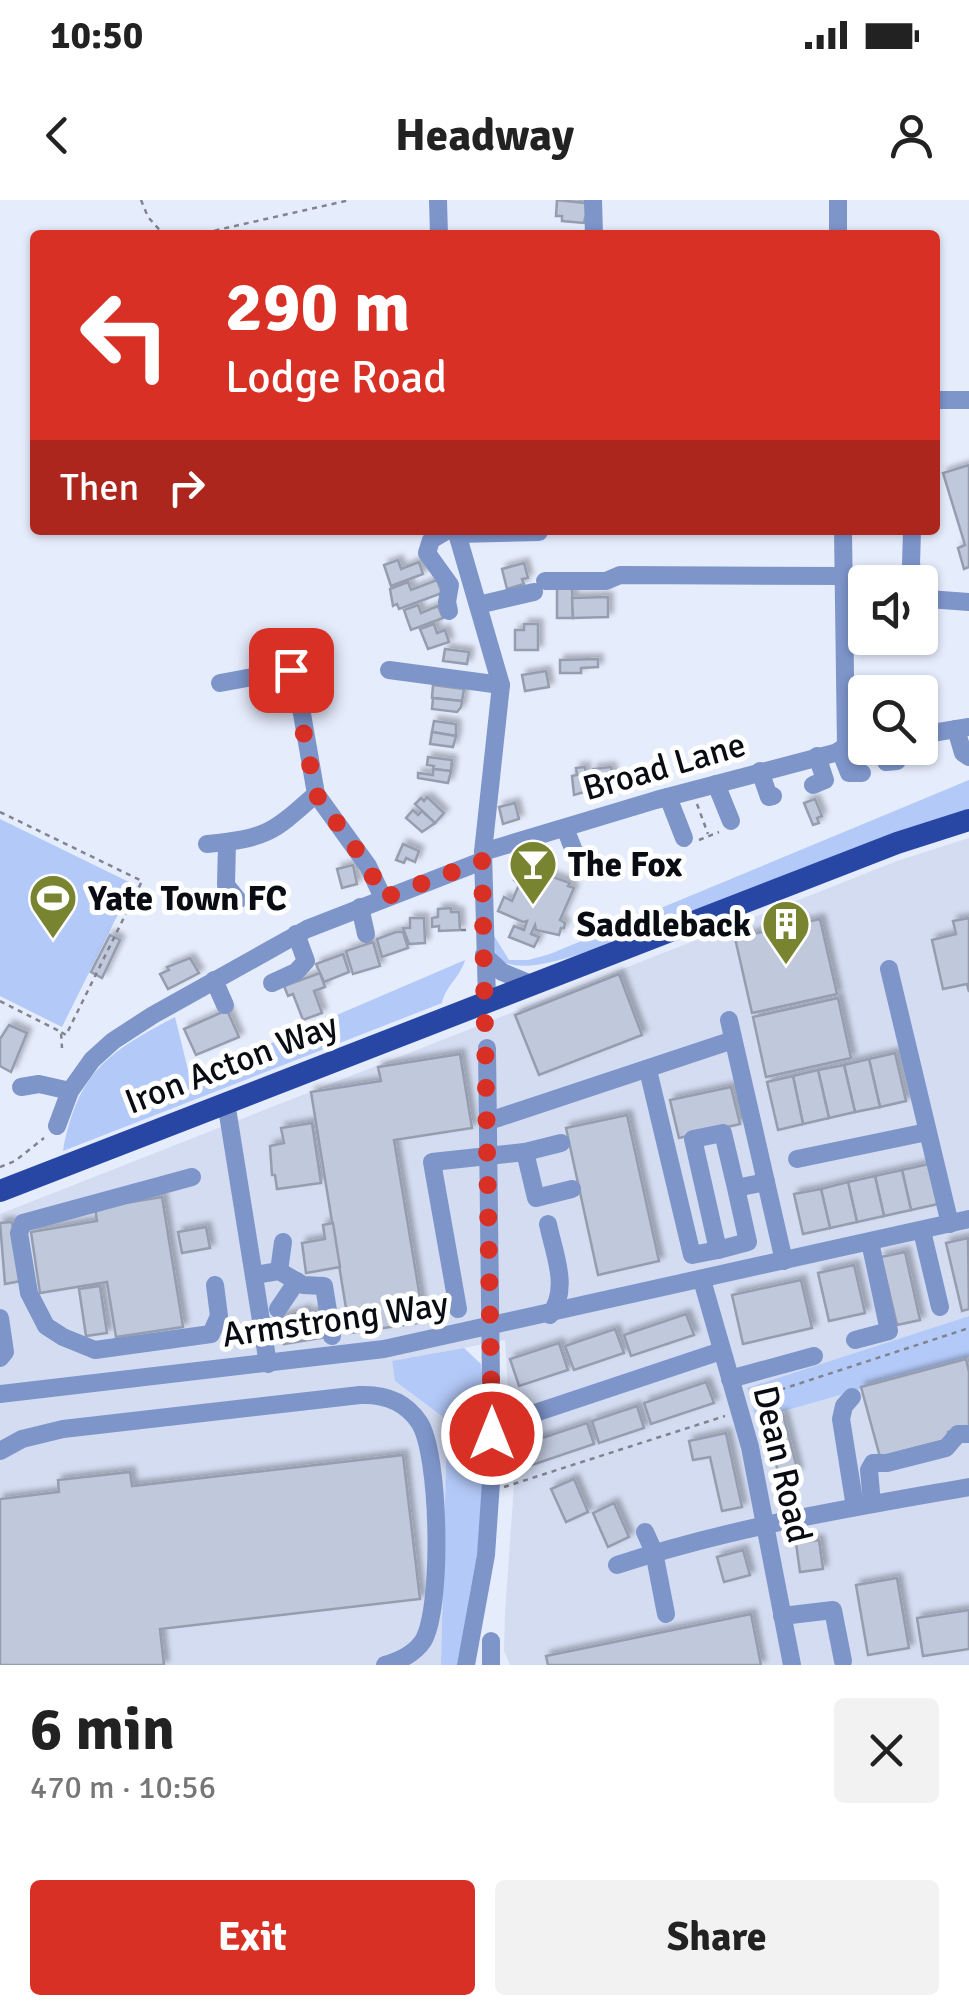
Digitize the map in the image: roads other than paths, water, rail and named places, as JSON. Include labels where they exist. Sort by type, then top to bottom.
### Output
[{"type":"main road","name":"Iron Acton Way","points":[[0,1191],[897,843],[969,820]]},
{"type":"street","points":[[438,200],[440,230]]},
{"type":"street","points":[[593,200],[594,230]]},
{"type":"street","points":[[838,200],[838,230]]},
{"type":"street","points":[[940,400],[969,400]]},
{"type":"street","points":[[445,535],[431,540],[427,553],[450,585],[450,612]]},
{"type":"street","points":[[455,535],[501,686],[482,856],[487,1000]]},
{"type":"street","points":[[843,535],[848,684]]},
{"type":"street","points":[[912,535],[914,565]]},
{"type":"street","points":[[478,605],[620,575],[843,576]]},
{"type":"street","points":[[938,600],[969,602]]},
{"type":"street","points":[[282,641],[316,794],[368,866],[383,898]]},
{"type":"street","points":[[220,684],[291,670]]},
{"type":"street","points":[[389,670],[501,686]]},
{"type":"street","points":[[938,732],[963,728],[963,753],[969,757]]},
{"type":"street","name":"Broad Lane","points":[[57,1126],[70,1091],[92,1060],[113,1041],[296,934],[383,898],[425,890],[482,856],[668,797],[848,749]]},
{"type":"street","points":[[813,785],[825,780],[817,756]]},
{"type":"street","points":[[850,765],[849,774],[862,773]]},
{"type":"street","points":[[760,772],[769,796],[773,796]]},
{"type":"street","points":[[716,784],[726,826]]},
{"type":"street","points":[[207,844],[253,840],[278,827],[316,794]]},
{"type":"street","points":[[668,797],[691,839]]},
{"type":"street","points":[[566,828],[574,851]]},
{"type":"street","points":[[227,842],[226,885],[238,900]]},
{"type":"street","points":[[360,907],[366,934]]},
{"type":"street","points":[[272,983],[296,972],[306,961],[296,934]]},
{"type":"street","points":[[484,955],[502,972],[531,984]]},
{"type":"street","points":[[889,969],[950,1224]]},
{"type":"street","points":[[214,980],[225,1005]]},
{"type":"street","points":[[730,1020],[784,1261]]},
{"type":"street","points":[[489,1121],[733,1040]]},
{"type":"street","points":[[466,1665],[486,1556],[492,1489],[488,1048]]},
{"type":"street","points":[[648,1070],[692,1255],[718,1250],[748,1242],[723,1132],[694,1139],[718,1250]]},
{"type":"street","points":[[20,1088],[39,1084],[70,1091]]},
{"type":"street","points":[[226,1102],[268,1364]]},
{"type":"street","points":[[796,1160],[928,1132]]},
{"type":"street","points":[[458,1309],[432,1162],[525,1152],[561,1143]]},
{"type":"street","points":[[525,1152],[536,1198],[572,1190]]},
{"type":"street","points":[[192,1177],[23,1224],[19,1233],[29,1292],[46,1326],[95,1350],[211,1334],[219,1316],[215,1285]]},
{"type":"street","points":[[736,1188],[766,1182]]},
{"type":"street","name":"Armstrong Way","points":[[0,1394],[384,1350],[969,1220]]},
{"type":"street","points":[[548,1224],[561,1284],[559,1302],[550,1314]]},
{"type":"street","points":[[922,1230],[940,1306]]},
{"type":"street","points":[[279,1271],[284,1242]]},
{"type":"street","points":[[855,1340],[889,1331],[870,1242]]},
{"type":"street","points":[[254,1275],[279,1271],[303,1284],[324,1286],[332,1336]]},
{"type":"street","points":[[278,1309],[297,1280]]},
{"type":"street","name":"Dean Road","points":[[702,1280],[738,1404],[766,1524],[792,1665]]},
{"type":"street","points":[[0,1318],[5,1352],[0,1358]]},
{"type":"street","points":[[107,1348],[112,1380]]},
{"type":"street","points":[[532,1414],[721,1351]]},
{"type":"street","points":[[730,1380],[814,1356]]},
{"type":"street","points":[[0,1451],[22,1439],[62,1429],[360,1395],[378,1394],[396,1400],[422,1424],[428,1444],[438,1550],[433,1612],[423,1642],[402,1660],[386,1665]]},
{"type":"street","points":[[852,1396],[841,1419],[864,1506]]},
{"type":"street","points":[[864,1506],[873,1463],[946,1448],[958,1434],[969,1434]]},
{"type":"street","points":[[617,1564],[686,1542],[766,1524],[969,1487]]},
{"type":"street","points":[[645,1532],[654,1552],[666,1614]]},
{"type":"street","points":[[782,1616],[834,1610],[843,1661]]},
{"type":"street","points":[[491,1641],[491,1665]]},
{"type":"place","name":"The Fox","points":[[533,906]]},
{"type":"place","name":"Yate Town FC","points":[[53,940]]},
{"type":"place","name":"Saddleback","points":[[786,966]]}]
